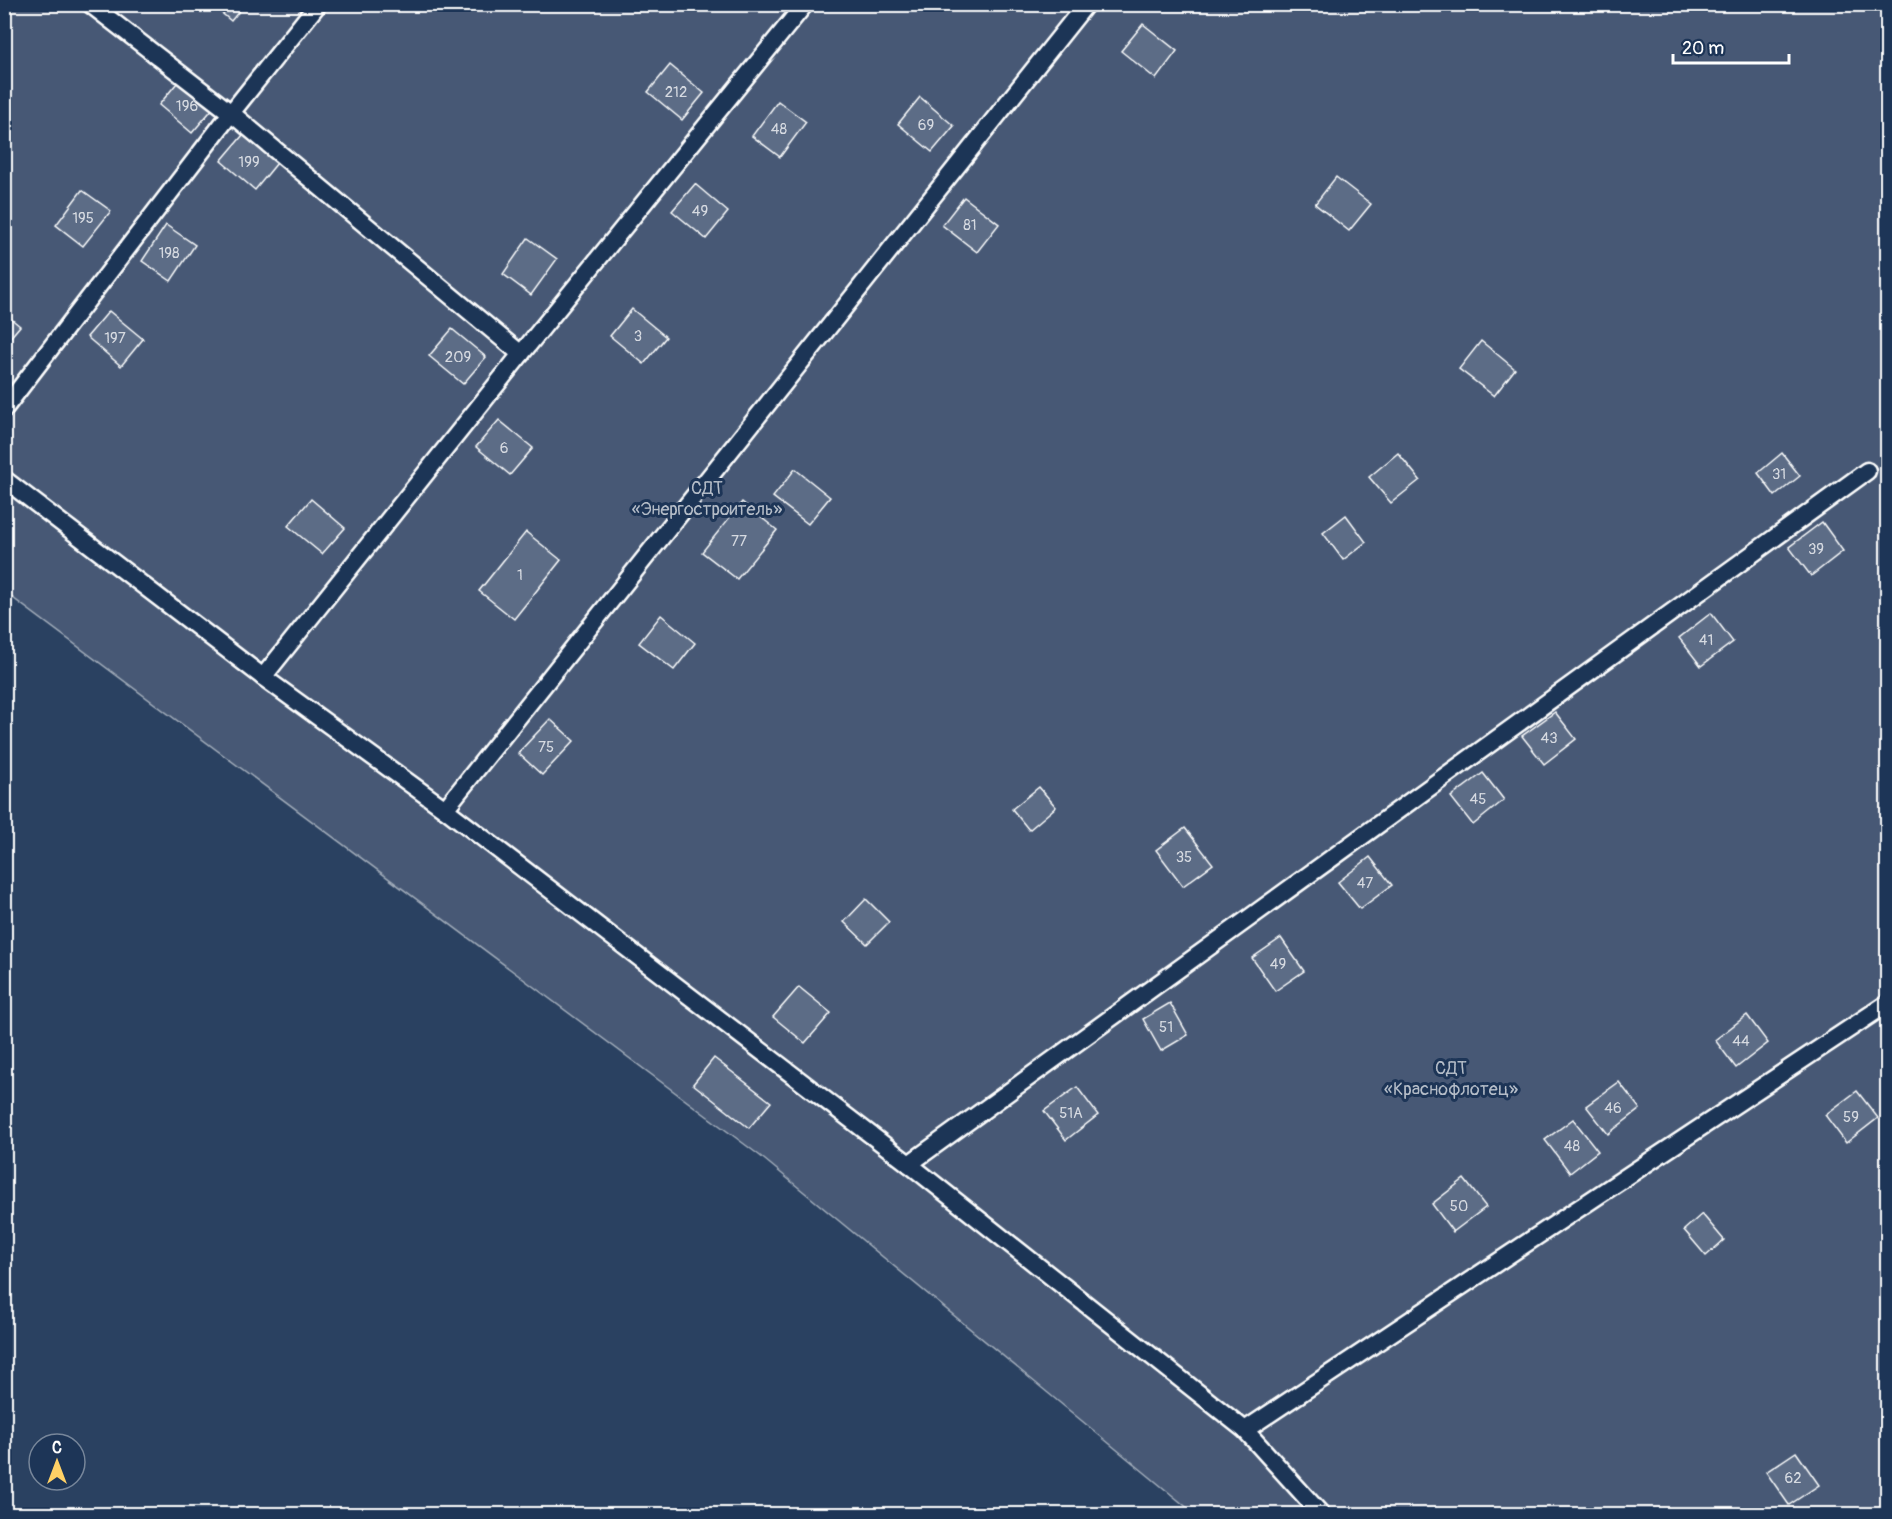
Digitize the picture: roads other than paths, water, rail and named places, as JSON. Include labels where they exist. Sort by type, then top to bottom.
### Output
[{"type":"lane","points":[[90,4],[231,113],[521,354]]},
{"type":"lane","points":[[4,409],[231,113],[318,4]]},
{"type":"lane","points":[[263,677],[805,4]]},
{"type":"lane","points":[[445,809],[1086,4]]},
{"type":"lane","points":[[909,1164],[1867,471]]},
{"type":"lane","points":[[4,479],[263,677],[445,809],[909,1164],[1245,1430],[1321,1515]]},
{"type":"lane","points":[[1245,1430],[1887,1003]]},
{"type":"park label","name":"СДТ «Энергостроитель»","points":[[707,498]]},
{"type":"park label","name":"СДТ «Краснофлотец»","points":[[1451,1078]]}]
